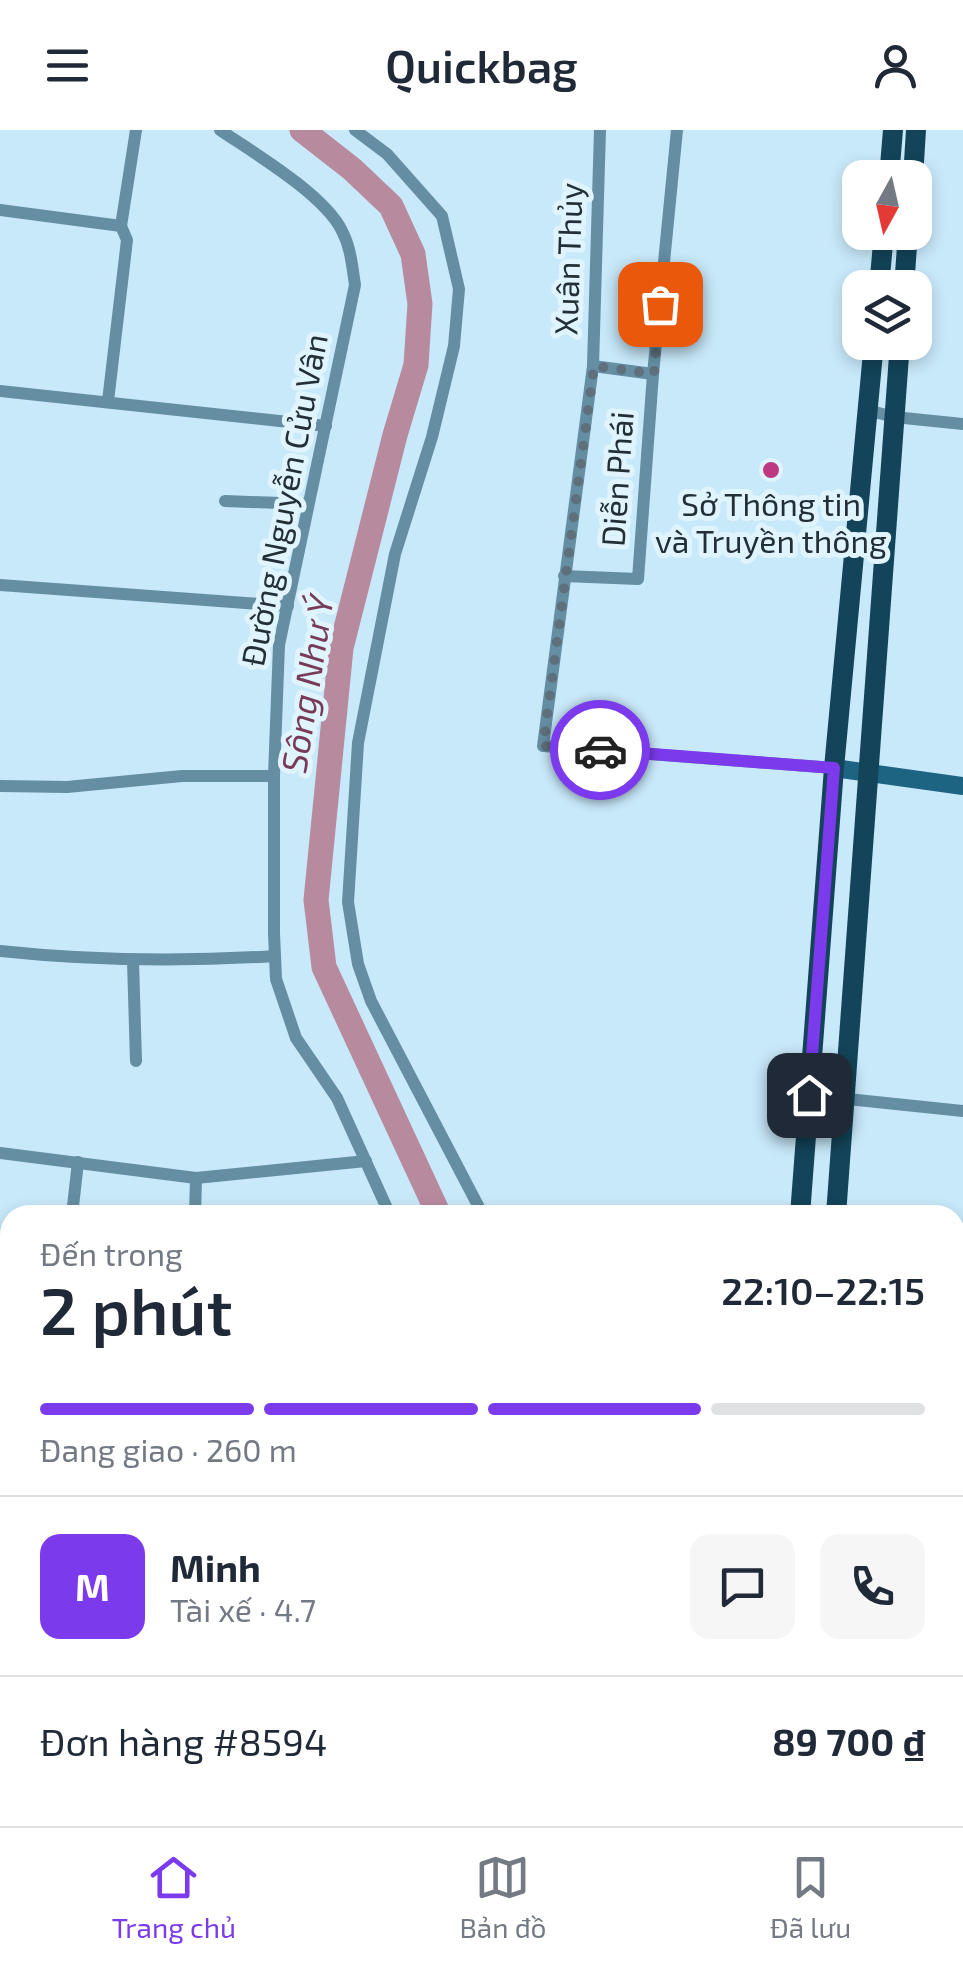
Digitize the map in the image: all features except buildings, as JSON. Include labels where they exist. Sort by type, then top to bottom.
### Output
[{"type":"main road","points":[[891,160],[894,130]]},
{"type":"main road","points":[[914,160],[916,130]]},
{"type":"main road","points":[[801,1205],[834,768],[872,360]]},
{"type":"main road","points":[[837,1205],[899,360]]},
{"type":"street","points":[[108,401],[127,240],[121,226],[136,130]]},
{"type":"street","name":"Đường Nguyễn Cửu Vân","points":[[220,130],[295,182],[341,226],[350,251],[355,285],[280,645],[274,776],[275,956],[276,979],[296,1038],[336,1098],[386,1205]]},
{"type":"street","points":[[355,130],[388,154],[442,216],[460,289],[454,346],[432,437],[394,554],[358,743],[348,902],[358,964],[371,1002],[478,1205]]},
{"type":"street","name":"Xuân Thủy","points":[[600,130],[594,366],[543,746],[834,768]]},
{"type":"street","name":"Diễn Phái","points":[[564,576],[638,578],[678,130]]},
{"type":"street","points":[[0,210],[121,226]]},
{"type":"street","points":[[594,366],[654,374]]},
{"type":"street","points":[[0,391],[326,426]]},
{"type":"street","points":[[867,410],[894,418],[963,424]]},
{"type":"street","points":[[224,501],[307,504]]},
{"type":"street","points":[[0,585],[288,606]]},
{"type":"street","points":[[834,768],[963,786]]},
{"type":"street","points":[[0,786],[67,787],[182,776],[274,776]]},
{"type":"street","points":[[0,951],[133,961],[275,956]]},
{"type":"street","points":[[133,961],[136,1062]]},
{"type":"street","points":[[809,1095],[963,1111]]},
{"type":"street","points":[[0,1153],[196,1178],[366,1161]]},
{"type":"street","points":[[73,1205],[78,1162]]},
{"type":"street","points":[[195,1205],[196,1178]]},
{"type":"waterway","name":"Sông Như Ý","points":[[302,130],[391,206],[413,254],[420,304],[416,365],[341,648],[316,900],[324,967],[434,1205]]},
{"type":"way so far","points":[[600,750],[543,746],[572,519],[594,366],[654,374],[660,304]]},
{"type":"place","name":"Sở Thông tin và Truyền thông","points":[[771,470]]},
{"type":"route","points":[[600,750],[834,768],[809,1095]]}]
